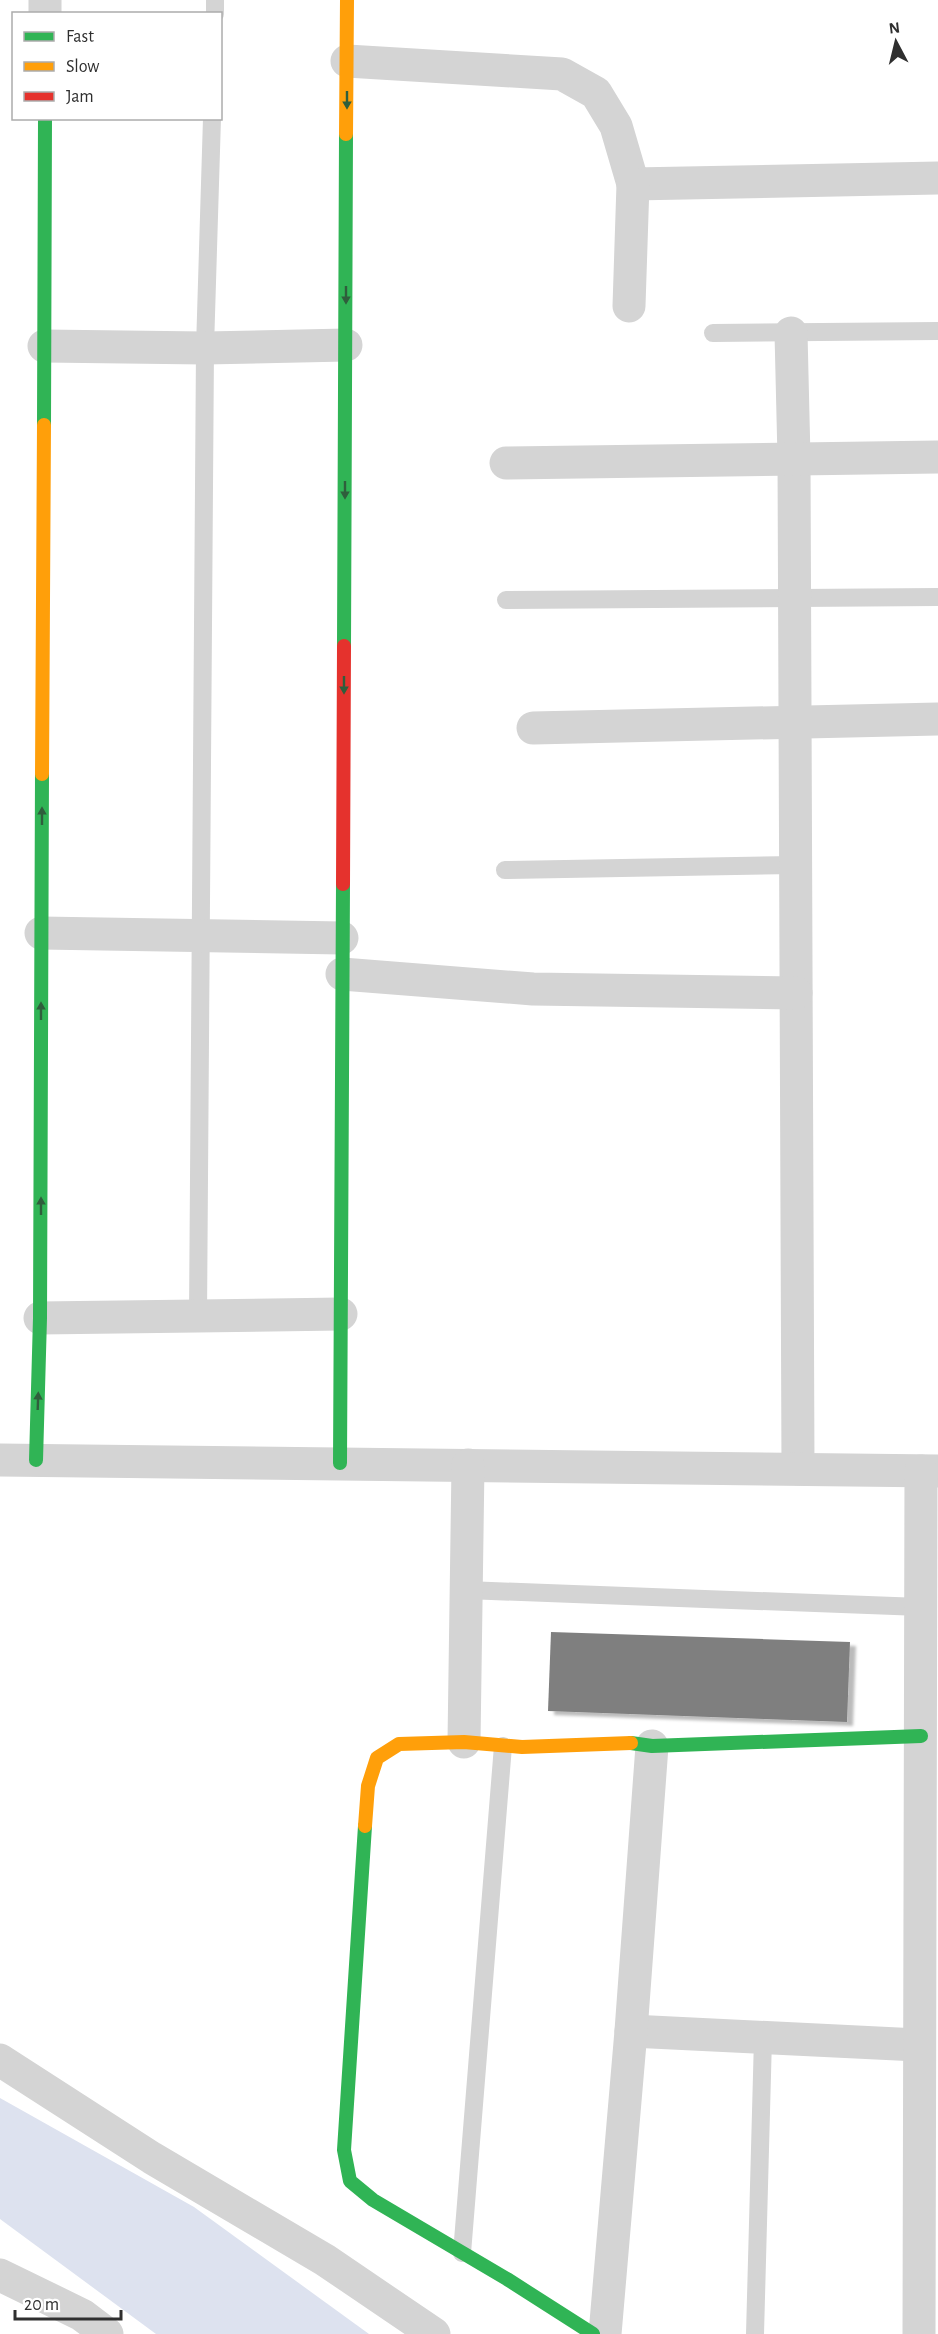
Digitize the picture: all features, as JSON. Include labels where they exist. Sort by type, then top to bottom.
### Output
[{"type":"street","points":[[340,1463],[347,0]]},
{"type":"street","points":[[347,61],[562,74],[596,93],[616,126],[633,184],[629,306]]},
{"type":"street","points":[[36,1460],[40,1318],[45,120]]},
{"type":"street","points":[[633,184],[938,178]]},
{"type":"street","points":[[791,333],[795,598],[798,1469]]},
{"type":"street","points":[[44,346],[205,348],[346,345]]},
{"type":"street","points":[[506,463],[938,457]]},
{"type":"street","points":[[533,728],[938,719]]},
{"type":"street","points":[[41,933],[342,938]]},
{"type":"street","points":[[342,974],[533,989],[796,993]]},
{"type":"street","points":[[40,1318],[341,1314]]},
{"type":"street","points":[[0,1460],[930,1471],[921,1606],[919,2334]]},
{"type":"street","points":[[464,1742],[468,1465]]},
{"type":"street","points":[[594,2334],[373,2200],[350,2181],[344,2150],[368,1786],[377,1758],[399,1744],[464,1742],[503,1746],[632,1743],[652,1746],[921,1736]]},
{"type":"street","points":[[605,2334],[652,1746]]},
{"type":"street","points":[[631,2031],[918,2045]]},
{"type":"street","points":[[0,2060],[152,2158],[325,2260],[434,2334]]},
{"type":"street","points":[[0,2275],[82,2315],[107,2334]]},
{"type":"lane","points":[[198,1317],[203,937],[205,348],[212,120]]},
{"type":"lane","points":[[713,333],[938,331]]},
{"type":"lane","points":[[506,600],[938,597]]},
{"type":"lane","points":[[505,870],[795,865]]},
{"type":"lane","points":[[466,1590],[921,1606]]},
{"type":"lane","points":[[462,2253],[503,1746]]},
{"type":"lane","points":[[754,2334],[763,2038]]},
{"type":"shaded area","points":[[0,2098],[194,2207],[369,2334],[156,2334],[0,2219]]},
{"type":"building","points":[[551,1632],[850,1642],[847,1722],[548,1711]]},
{"type":"traffic: fast","points":[[44,425],[45,120]]},
{"type":"traffic: fast","points":[[344,646],[346,134]]},
{"type":"traffic: fast","points":[[36,1460],[40,1318],[42,774]]},
{"type":"traffic: fast","points":[[340,1463],[343,884]]},
{"type":"traffic: fast","points":[[631,1743],[652,1746],[921,1736]]},
{"type":"traffic: fast","points":[[365,1826],[344,2150],[350,2181],[373,2200],[507,2279],[593,2334]]},
{"type":"traffic: slow","points":[[346,134],[347,0]]},
{"type":"traffic: slow","points":[[42,774],[44,425]]},
{"type":"traffic: slow","points":[[365,1826],[368,1786],[377,1758],[399,1744],[464,1742],[522,1747],[631,1743]]},
{"type":"traffic: jam","points":[[343,884],[344,646]]}]
